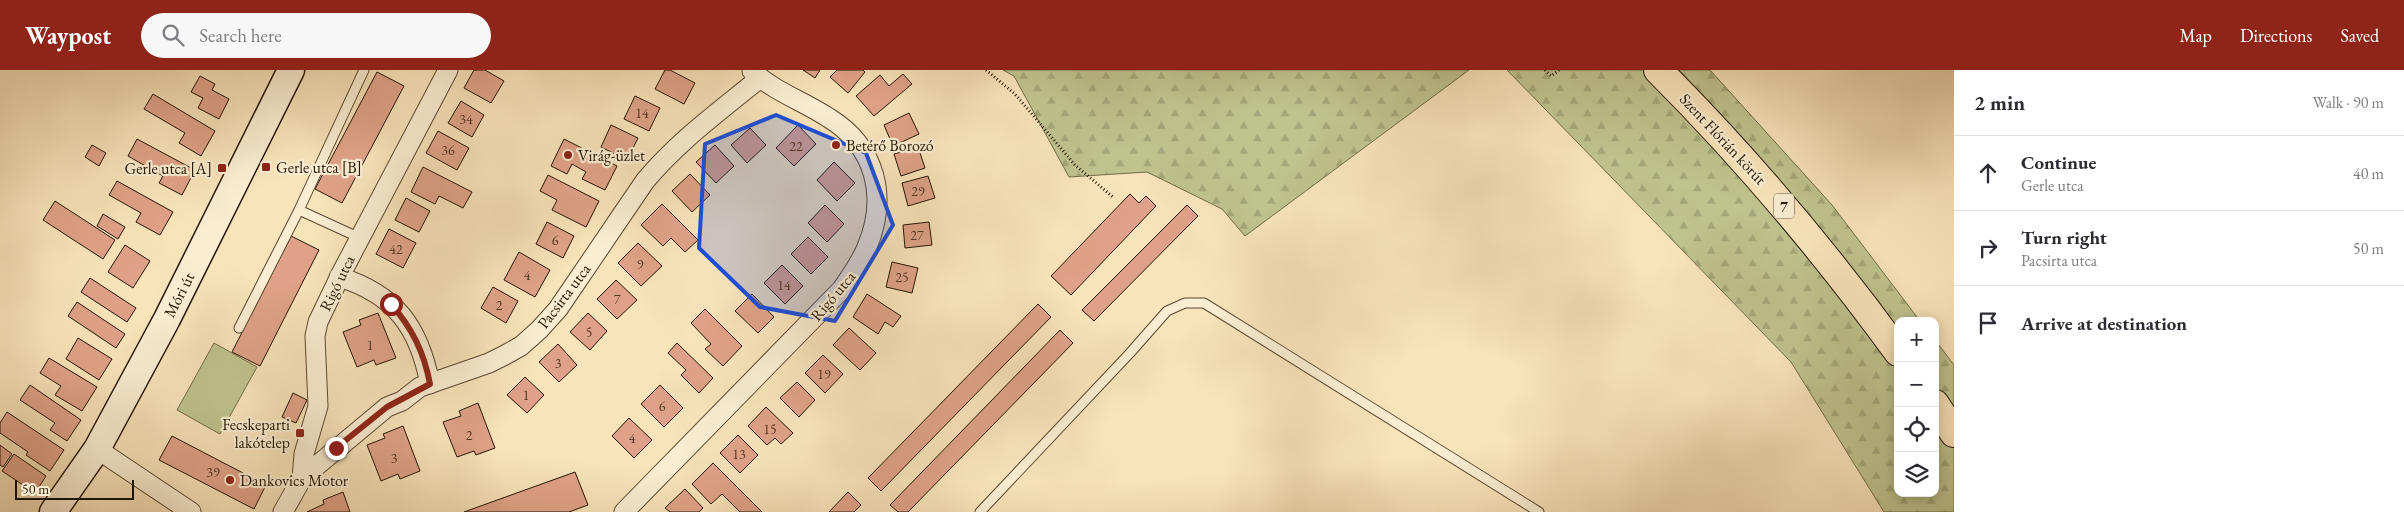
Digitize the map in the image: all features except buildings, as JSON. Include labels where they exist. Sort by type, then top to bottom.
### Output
[{"type":"main road","name":"Móri út","points":[[53,512],[97,449],[167,319],[291,70]]},
{"type":"main road","name":"Szent Flórián körút","points":[[1658,70],[1785,207],[1894,347]]},
{"type":"main road","points":[[1937,407],[1954,433]]},
{"type":"street","name":"Rigó utca","points":[[283,512],[302,478],[304,454],[318,406],[314,336],[318,322],[339,277],[448,70]]},
{"type":"street","name":"Rigó utca","points":[[624,512],[842,289],[861,260],[874,227],[877,186],[871,164],[862,147],[849,132],[830,118],[775,89],[755,74]]},
{"type":"street","name":"Pacsirta utca","points":[[302,478],[377,415],[420,387],[490,363],[521,346],[539,330],[558,309],[645,181],[659,164],[755,74]]},
{"type":"street","points":[[339,277],[375,290],[407,323],[426,364],[430,384]]},
{"type":"street","points":[[97,449],[191,512]]},
{"type":"lane","points":[[239,328],[299,210],[364,70]]},
{"type":"lane","points":[[299,210],[360,238]]},
{"type":"lane","points":[[980,512],[1130,353],[1167,311],[1185,303],[1204,302],[1539,512]]},
{"type":"path","points":[[986,70],[1015,94],[1075,165],[1113,197]]},
{"type":"path","points":[[1545,70],[1551,76],[1559,70]]},
{"type":"highlighted area","points":[[776,115],[866,153],[893,225],[835,321],[760,307],[699,248],[705,144]]},
{"type":"green space","points":[[1003,70],[1469,70],[1245,236],[1222,209],[1147,172],[1069,177],[1014,76]]},
{"type":"green space","points":[[1507,70],[1710,70],[1832,205],[1917,317],[1894,317],[1894,497],[1939,497],[1939,345],[1954,365],[1954,512],[1884,512],[1791,362]]},
{"type":"green space","points":[[214,343],[257,367],[220,434],[177,410]]},
{"type":"place","name":"Betérő Borozó","points":[[836,145]]},
{"type":"place","name":"Virág-üzlet","points":[[568,155]]},
{"type":"place","name":"Gerle utca [B]","points":[[266,167]]},
{"type":"place","name":"Gerle utca [A]","points":[[222,168]]},
{"type":"place","name":"Fecskeparti lakótelep","points":[[300,433]]},
{"type":"place","name":"Dankovics Motor","points":[[230,480]]},
{"type":"route","points":[[336,448],[387,407],[402,401],[420,387],[430,384],[426,364],[417,341],[407,323],[391,304]]}]
